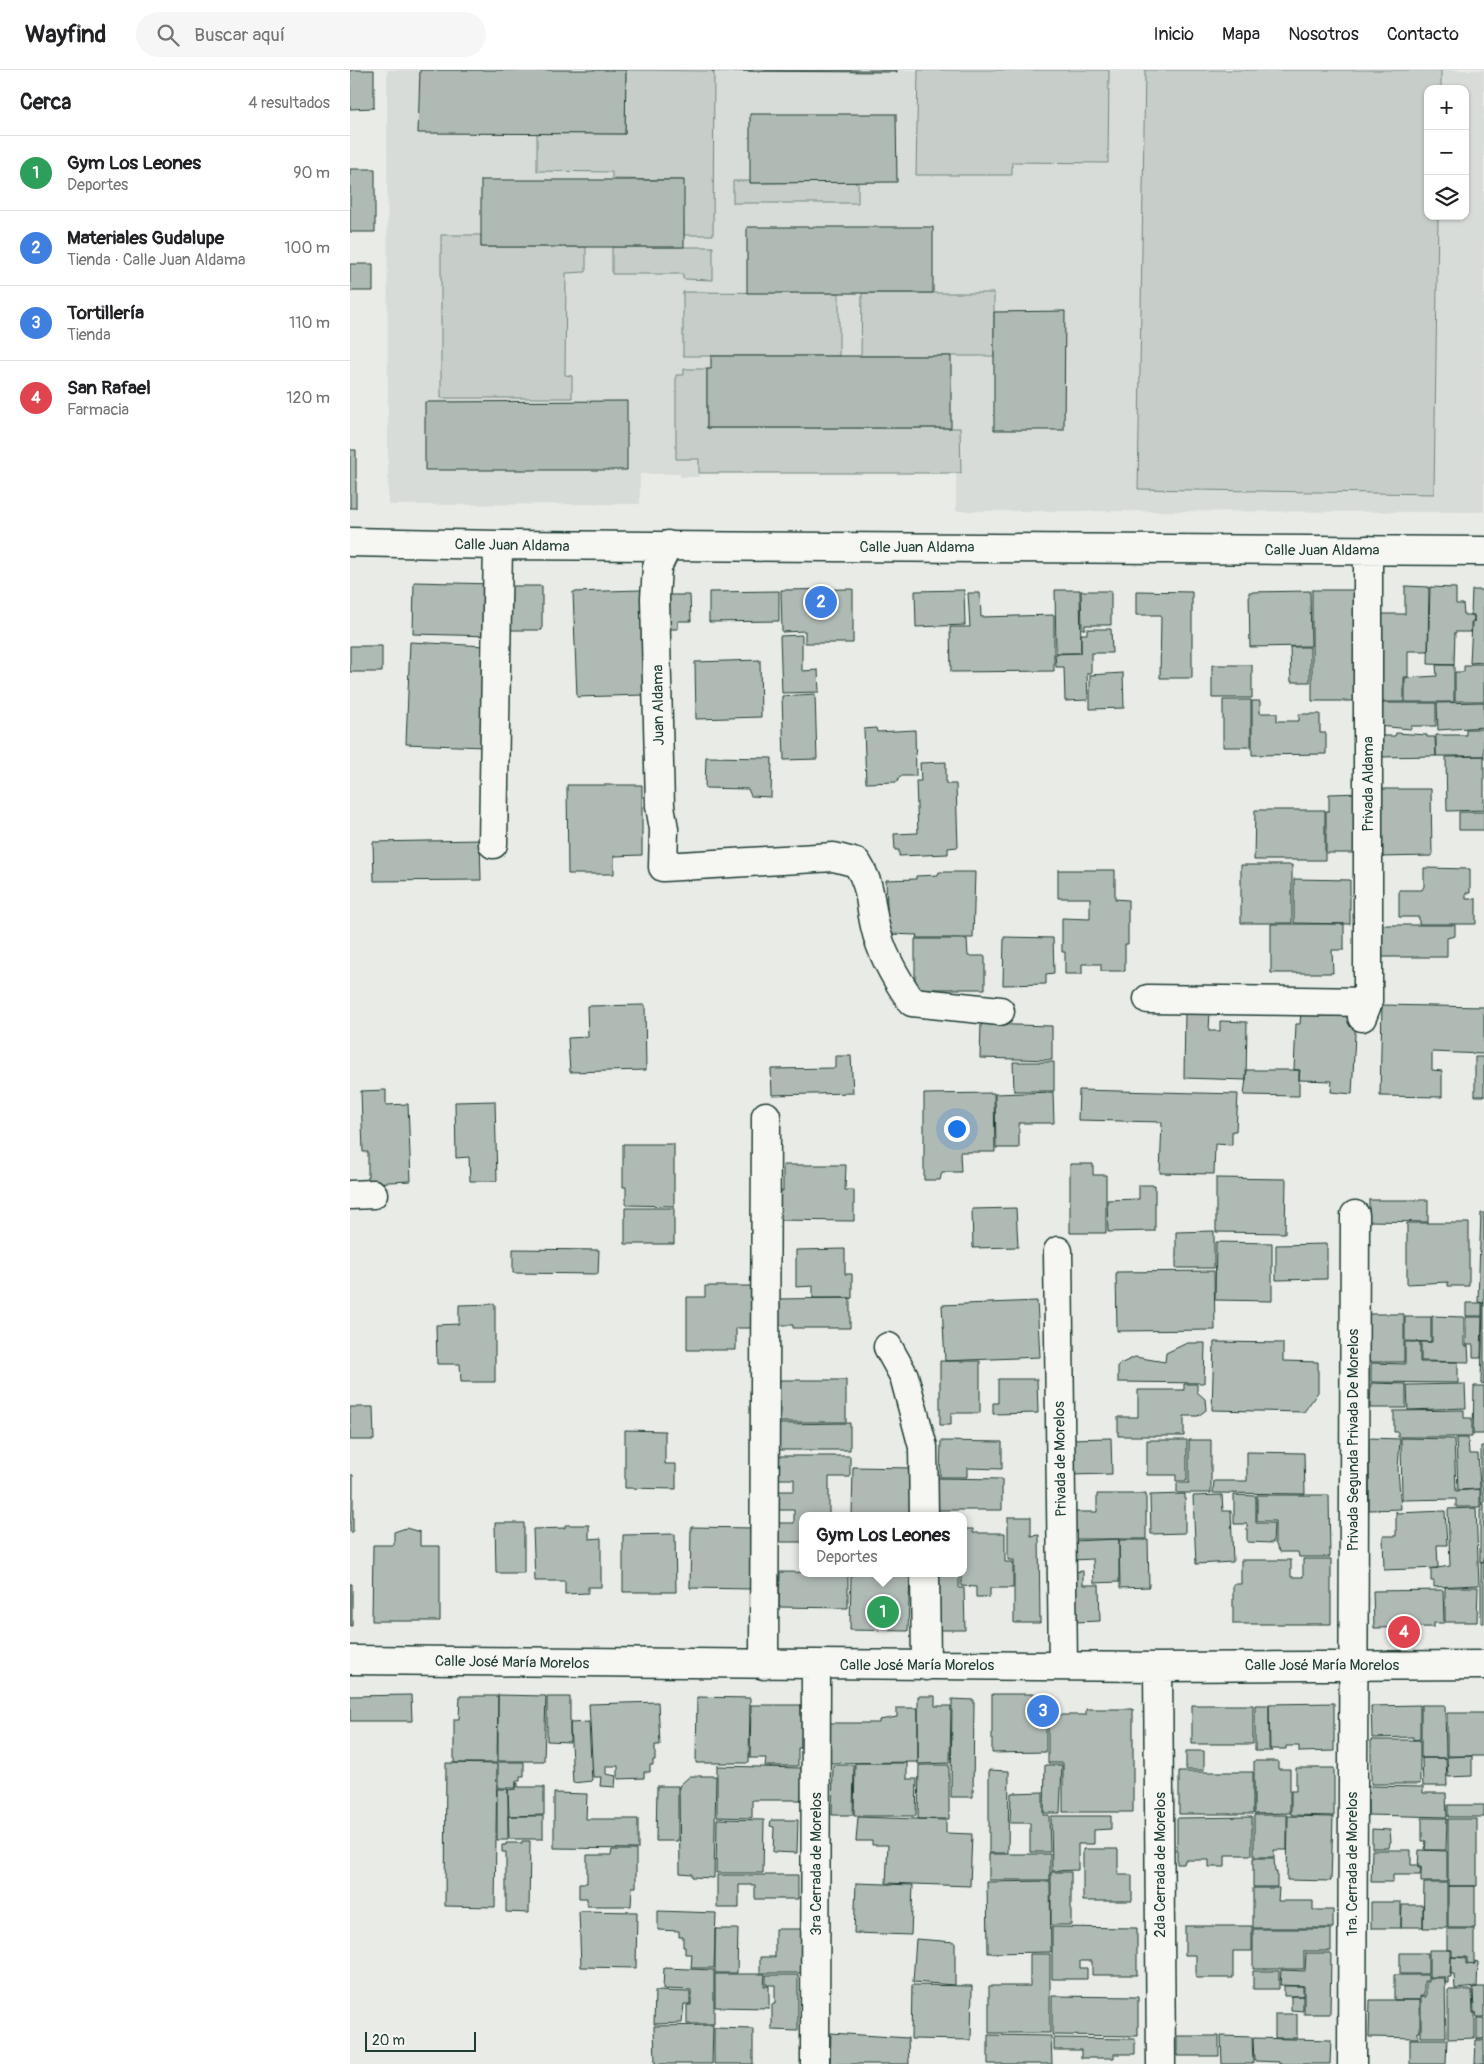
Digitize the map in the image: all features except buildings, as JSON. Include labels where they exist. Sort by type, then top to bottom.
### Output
[{"type":"street","name":"Calle Juan Aldama","points":[[350,542],[498,545],[1484,551]]},
{"type":"street","points":[[493,844],[498,545]]},
{"type":"street","name":"Juan Aldama","points":[[668,545],[657,567],[655,598],[660,806],[664,829],[663,867],[834,857],[857,863],[870,890],[875,926],[884,955],[899,984],[912,1002],[1000,1011]]},
{"type":"street","name":"Privada Aldama","points":[[1148,999],[1365,1009],[1368,550]]},
{"type":"street","points":[[764,1665],[766,1116]]},
{"type":"street","name":"Privada Segunda Privada De Morelos","points":[[1352,1664],[1355,1215]]},
{"type":"street","name":"Privada de Morelos","points":[[1058,1251],[1063,1666]]},
{"type":"street","points":[[888,1347],[904,1376],[923,1447],[924,1512]]},
{"type":"street","points":[[924,1577],[926,1666]]},
{"type":"street","name":"Calle José María Morelos","points":[[350,1660],[926,1666],[1484,1665]]},
{"type":"street","name":"3ra Cerrada de Morelos","points":[[815,2064],[816,1664]]},
{"type":"street","name":"1ra. Cerrada de Morelos","points":[[1352,1664],[1352,2064]]},
{"type":"street","name":"2da Cerrada de Morelos","points":[[1158,1667],[1161,2064]]},
{"type":"shaded area","points":[[387,70],[1484,70],[1484,512],[956,511],[956,473],[700,473],[698,477],[680,477],[680,474],[640,474],[640,504],[388,505]]},
{"type":"shaded area","points":[[626,70],[714,71],[713,235],[684,235],[683,180],[612,179],[612,172],[537,171],[537,133],[625,134]]},
{"type":"shaded area","points":[[918,70],[1109,70],[1108,163],[1012,162],[1012,175],[916,175]]},
{"type":"shaded area","points":[[1145,70],[1441,70],[1441,85],[1424,85],[1424,220],[1438,220],[1434,494],[1138,489]]},
{"type":"shaded area","points":[[733,181],[750,181],[751,183],[858,182],[858,203],[733,203]]},
{"type":"shaded area","points":[[441,235],[481,235],[481,247],[586,247],[586,272],[566,273],[565,375],[572,376],[572,398],[441,398]]},
{"type":"shaded area","points":[[612,247],[713,247],[713,280],[683,279],[683,274],[612,274]]},
{"type":"shaded area","points":[[683,292],[839,293],[839,356],[683,356]]},
{"type":"shaded area","points":[[862,293],[994,293],[994,356],[861,356]]},
{"type":"shaded area","points":[[684,369],[707,369],[707,428],[960,428],[961,473],[699,473],[699,459],[676,459],[676,375],[684,375]]},
{"type":"place","name":"Materiales Gudalupe","points":[[821,602]]},
{"type":"place","name":"Gym Los Leones","points":[[883,1612]]},
{"type":"place","name":"San Rafael","points":[[1404,1632]]},
{"type":"place","name":"Tortillería","points":[[1043,1711]]}]
